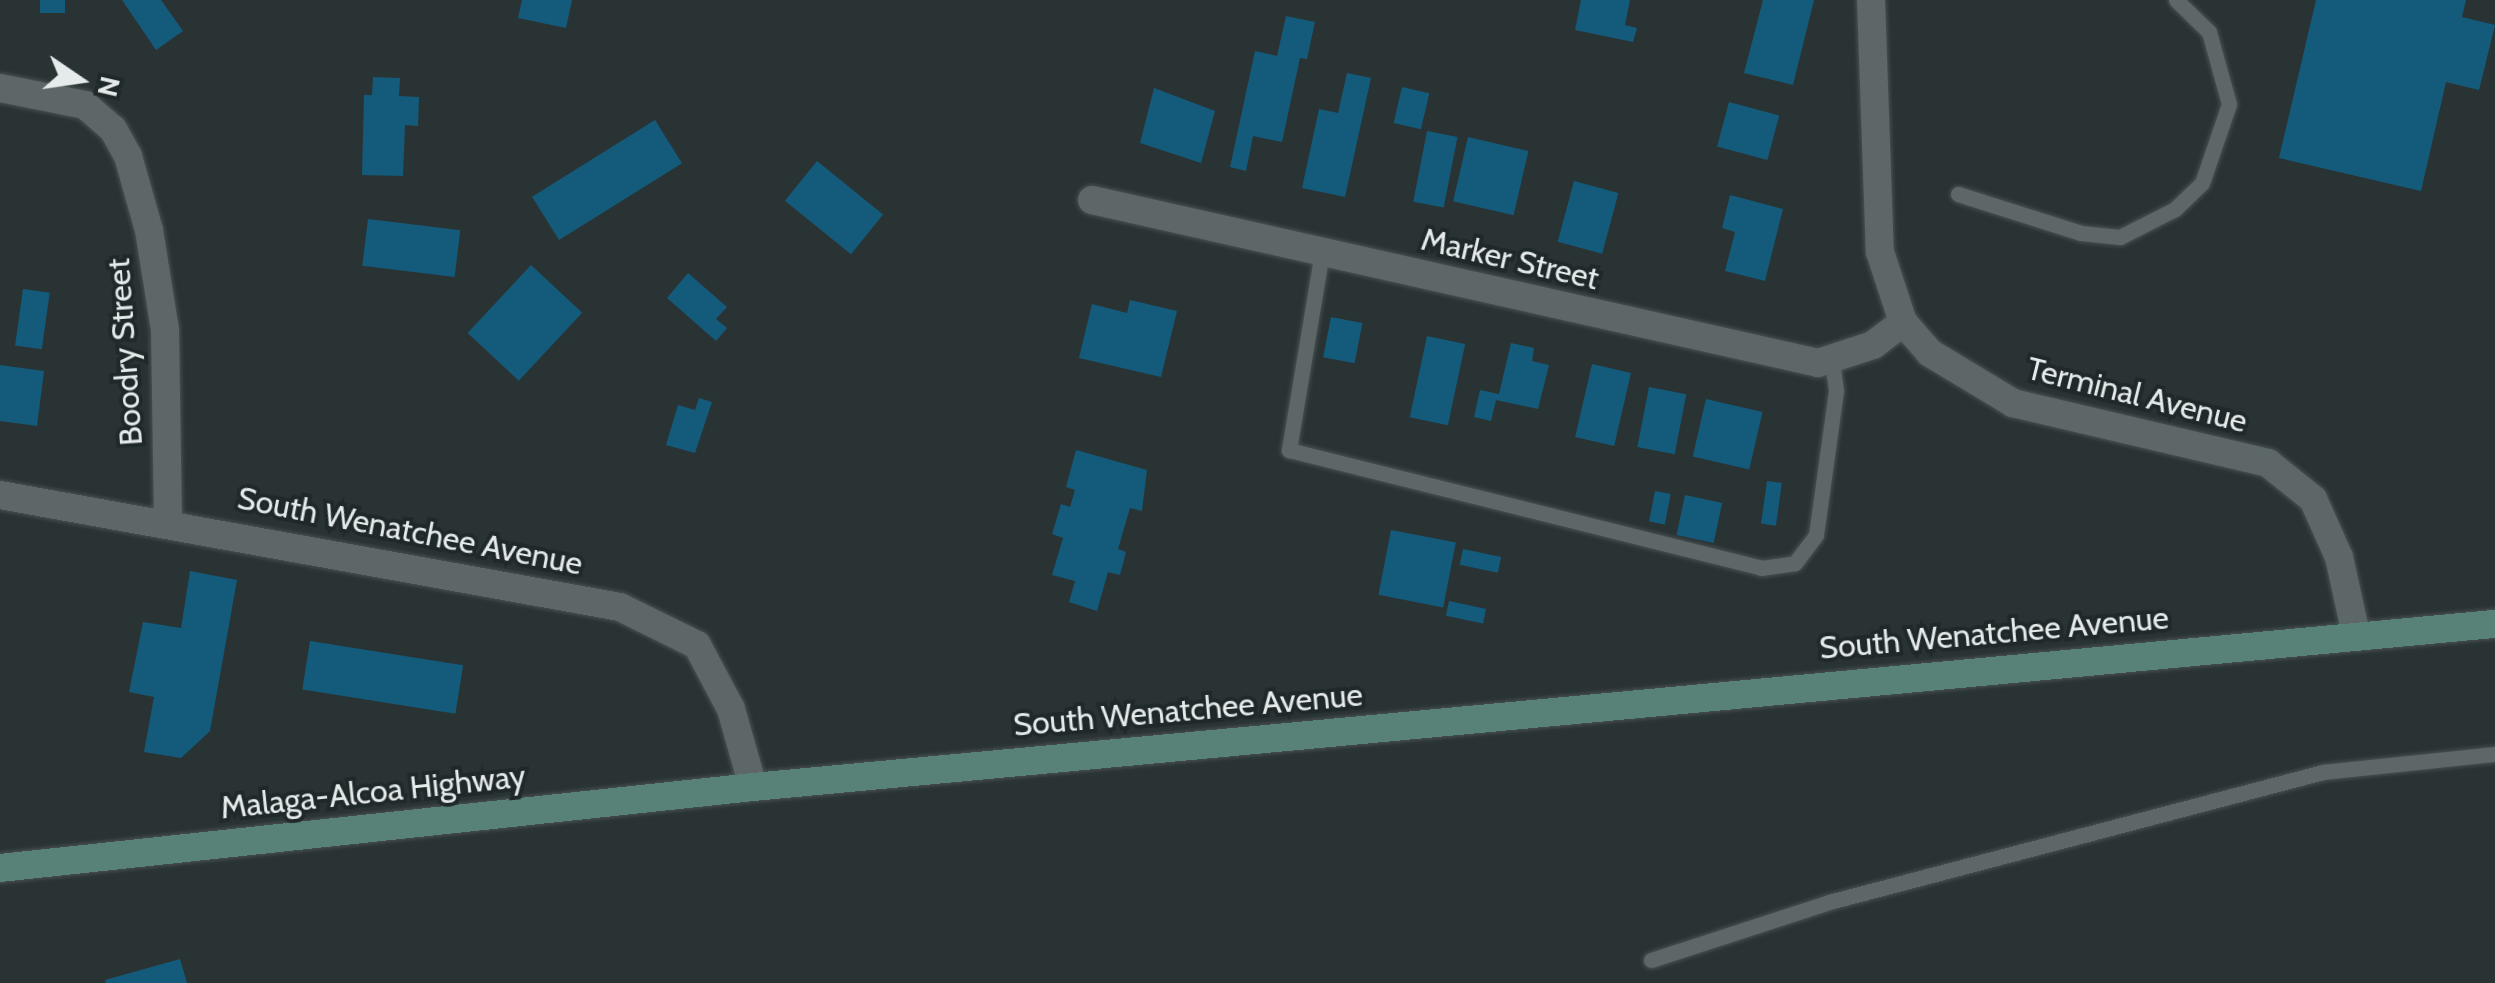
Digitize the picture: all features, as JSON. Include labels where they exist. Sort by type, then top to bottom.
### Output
[{"type":"main road","name":"South Wenatchee Avenue","points":[[752,787],[2495,624]]},
{"type":"main road","name":"Malaga-Alcoa Highway","points":[[0,868],[752,787]]},
{"type":"street","name":"Terminal Avenue","points":[[1871,0],[1880,252],[1904,322],[1942,362],[2013,403],[2268,463],[2313,499],[2340,556],[2356,634]]},
{"type":"street","name":"Boodry Street","points":[[0,88],[85,105],[112,130],[128,156],[150,230],[165,330],[168,521]]},
{"type":"street","name":"Marker Street","points":[[1092,200],[1784,358],[1832,360],[1873,345],[1904,322]]},
{"type":"street","name":"South Wenatchee Avenue","points":[[0,494],[168,521],[620,607],[696,646],[730,709],[752,787]]},
{"type":"lane","points":[[1958,194],[2081,233],[2120,237],[2176,209],[2202,182],[2229,104],[2210,32],[2176,0]]},
{"type":"lane","points":[[1322,252],[1289,450],[1761,568],[1795,563],[1816,535],[1836,390],[1832,360]]},
{"type":"lane","points":[[1651,960],[1829,902],[2323,772],[2495,754]]},
{"type":"building","points":[[40,0],[65,0],[65,13],[40,13]]},
{"type":"building","points":[[122,0],[161,0],[183,31],[156,50]]},
{"type":"building","points":[[522,0],[572,0],[566,28],[518,18]]},
{"type":"building","points":[[1581,0],[1630,0],[1625,25],[1637,28],[1633,42],[1575,30]]},
{"type":"building","points":[[1763,0],[1814,0],[1793,85],[1744,73]]},
{"type":"building","points":[[2316,0],[2466,0],[2462,17],[2495,25],[2479,90],[2446,82],[2421,191],[2279,158]]},
{"type":"building","points":[[1286,16],[1315,22],[1307,59],[1300,58],[1282,142],[1253,136],[1246,171],[1230,167],[1255,51],[1277,56]]},
{"type":"building","points":[[1347,73],[1371,78],[1345,197],[1302,188],[1319,109],[1338,113]]},
{"type":"building","points":[[373,77],[400,78],[399,96],[419,97],[418,126],[405,125],[403,176],[362,175],[364,95],[372,95]]},
{"type":"building","points":[[1402,87],[1429,93],[1421,129],[1394,123]]},
{"type":"building","points":[[1154,88],[1215,111],[1201,163],[1140,143]]},
{"type":"building","points":[[1729,102],[1779,115],[1767,160],[1717,146]]},
{"type":"building","points":[[655,120],[682,163],[559,240],[532,197]]},
{"type":"building","points":[[1427,131],[1457,137],[1444,208],[1413,202]]},
{"type":"building","points":[[1468,137],[1528,151],[1514,215],[1453,201]]},
{"type":"building","points":[[817,161],[883,214],[851,254],[785,201]]},
{"type":"building","points":[[1574,181],[1618,193],[1602,254],[1558,242]]},
{"type":"building","points":[[1730,195],[1783,209],[1765,281],[1725,271],[1735,232],[1722,228]]},
{"type":"building","points":[[368,219],[460,230],[455,277],[362,266]]},
{"type":"building","points":[[531,265],[582,313],[519,381],[468,333]]},
{"type":"building","points":[[688,273],[727,307],[716,319],[727,328],[716,341],[667,298]]},
{"type":"building","points":[[23,289],[50,293],[42,349],[15,345]]},
{"type":"building","points":[[1130,300],[1177,311],[1161,377],[1079,358],[1092,304],[1127,313]]},
{"type":"building","points":[[1331,317],[1362,323],[1355,363],[1323,357]]},
{"type":"building","points":[[1427,336],[1465,344],[1448,425],[1410,417]]},
{"type":"building","points":[[1511,343],[1534,348],[1532,361],[1549,365],[1538,409],[1496,400],[1491,421],[1474,417],[1480,390],[1499,394]]},
{"type":"building","points":[[1592,364],[1631,373],[1614,446],[1575,437]]},
{"type":"building","points":[[0,365],[44,371],[37,426],[0,421]]},
{"type":"building","points":[[1649,387],[1686,394],[1675,454],[1637,447]]},
{"type":"building","points":[[699,398],[712,402],[695,453],[666,445],[678,405],[695,410]]},
{"type":"building","points":[[1706,399],[1763,412],[1749,470],[1693,456]]},
{"type":"building","points":[[1076,450],[1147,470],[1142,511],[1130,508],[1118,549],[1126,552],[1120,575],[1108,572],[1097,611],[1069,602],[1075,581],[1052,575],[1063,538],[1052,534],[1061,504],[1070,507],[1075,490],[1066,487]]},
{"type":"building","points":[[1767,481],[1782,483],[1776,526],[1761,524]]},
{"type":"building","points":[[1655,491],[1671,494],[1665,524],[1649,521]]},
{"type":"building","points":[[1685,495],[1722,503],[1714,543],[1676,535]]},
{"type":"building","points":[[1391,530],[1456,543],[1443,607],[1378,595]]},
{"type":"building","points":[[1463,549],[1501,557],[1498,573],[1460,565]]},
{"type":"building","points":[[190,571],[237,580],[210,731],[181,758],[144,752],[154,697],[129,692],[143,622],[181,628]]},
{"type":"building","points":[[1449,601],[1486,609],[1483,624],[1446,616]]},
{"type":"building","points":[[310,641],[463,665],[455,714],[302,689]]},
{"type":"building","points":[[180,959],[187,983],[105,980]]}]
